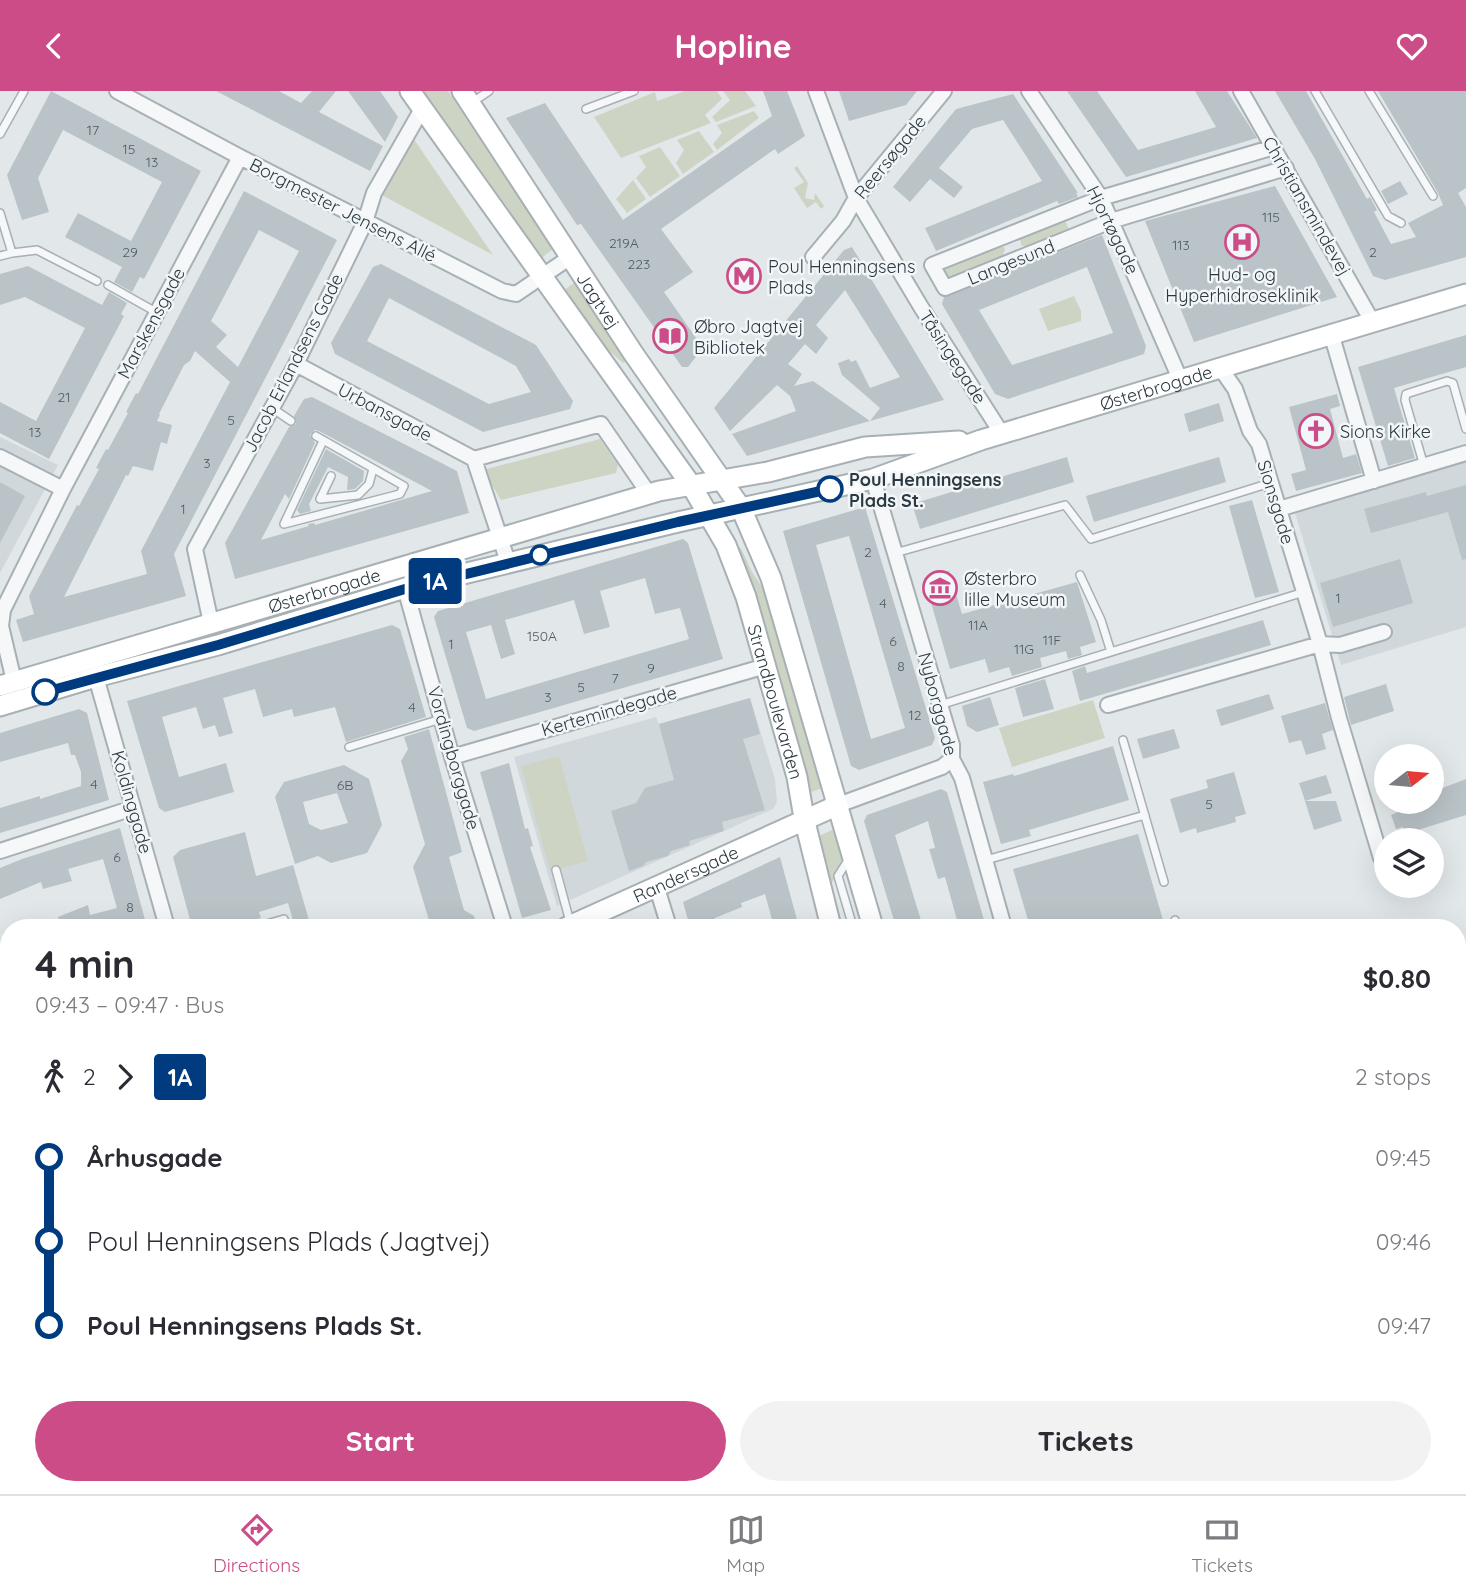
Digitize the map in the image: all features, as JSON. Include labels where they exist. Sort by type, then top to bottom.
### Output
[{"type":"street","name":"Borgmester Jensens Allé","points":[[117,91],[502,291],[516,294],[569,258]]},
{"type":"street","name":"Jagtvej","points":[[410,91],[691,485]]},
{"type":"street","name":"Tåsingegade","points":[[816,91],[856,198],[1002,434]]},
{"type":"street","name":"Reersøgade","points":[[813,257],[844,221],[856,198],[944,91]]},
{"type":"street","name":"Hjortøgade","points":[[1029,91],[1101,198],[1180,379]]},
{"type":"street","name":"Christiansmindevej","points":[[1241,91],[1373,321]]},
{"type":"street","name":"Jagtvej","points":[[466,97],[662,397],[741,508]]},
{"type":"street","name":"Jacob Erlandsens Gade","points":[[211,623],[195,549],[296,364],[365,222],[374,193],[422,109]]},
{"type":"street","name":"Langesund","points":[[1274,147],[1101,198],[932,265],[945,288],[1111,221],[1286,168]]},
{"type":"street","name":"Marskensgade","points":[[11,689],[1,626],[3,610],[63,489],[240,157]]},
{"type":"street","name":"Østerbrogade","points":[[0,706],[11,689],[93,667],[218,645],[405,589],[508,562],[873,479],[982,440],[1219,366],[1466,294]]},
{"type":"street","points":[[1331,333],[1374,481]]},
{"type":"street","name":"Urbansgade","points":[[296,364],[474,459]]},
{"type":"street","name":"Sionsgade","points":[[1219,366],[1235,389],[1250,431],[1259,445],[1374,828]]},
{"type":"street","points":[[508,562],[474,459],[601,424],[649,494]]},
{"type":"street","name":"Østerbrogade","points":[[93,667],[211,623],[649,494],[768,472],[865,447],[982,440]]},
{"type":"street","points":[[1279,509],[1466,453]]},
{"type":"street","points":[[0,457],[63,489]]},
{"type":"street","name":"Nyborggade","points":[[873,479],[940,705],[952,759],[962,778],[1002,919]]},
{"type":"street","name":"Strandboulevarden","points":[[691,485],[736,567],[797,777],[804,818],[829,919]]},
{"type":"street","name":"Strandboulevarden","points":[[741,508],[771,578],[871,919]]},
{"type":"street","points":[[399,568],[405,589]]},
{"type":"street","name":"Vordingborggade","points":[[405,589],[452,757],[503,919]]},
{"type":"street","points":[[211,623],[218,645]]},
{"type":"street","points":[[1108,705],[1320,644],[1340,645],[1384,632]]},
{"type":"street","name":"Kertemindegade","points":[[452,757],[766,666]]},
{"type":"street","name":"Koldinggade","points":[[93,667],[165,919]]},
{"type":"street","points":[[838,805],[942,767],[952,759]]},
{"type":"street","name":"Randersgade","points":[[587,919],[804,818],[838,805]]},
{"type":"street","points":[[0,851],[133,808]]},
{"type":"street","points":[[657,888],[667,919]]},
{"type":"lane","points":[[0,134],[24,91]]},
{"type":"lane","points":[[466,97],[489,91]]},
{"type":"lane","points":[[586,109],[634,91]]},
{"type":"lane","points":[[1315,91],[1388,216],[1401,223]]},
{"type":"lane","points":[[1369,91],[1433,196]]},
{"type":"lane","points":[[0,213],[12,253]]},
{"type":"lane","points":[[0,257],[37,250],[97,281]]},
{"type":"lane","points":[[108,285],[156,312]]},
{"type":"lane","points":[[1424,466],[1405,400],[1406,394],[1447,381],[1453,383],[1466,429]]},
{"type":"lane","points":[[272,408],[291,421]]},
{"type":"lane","points":[[319,438],[373,469],[404,486],[400,494],[284,524],[319,438]]},
{"type":"lane","points":[[331,476],[320,499],[358,495],[369,484],[373,469]]},
{"type":"lane","points":[[895,553],[1066,505],[1091,539],[1270,483]]},
{"type":"lane","points":[[1080,575],[1101,620],[1111,652]]},
{"type":"lane","points":[[940,705],[1304,592]]},
{"type":"lane","points":[[349,747],[442,719]]},
{"type":"lane","points":[[1123,740],[1164,882]]},
{"type":"lane","points":[[986,860],[1145,815]]},
{"type":"lane","points":[[851,919],[838,876],[852,854]]},
{"type":"lane","points":[[556,870],[567,919]]},
{"type":"shaded area","points":[[0,437],[58,465],[0,573]]},
{"type":"shaded area","points":[[1466,461],[1466,627],[1341,665],[1295,513]]},
{"type":"shaded area","points":[[750,698],[775,779],[777,802],[773,809],[557,906],[514,757],[656,717],[659,724]]},
{"type":"green space","points":[[423,91],[448,91],[534,215],[553,249],[539,260]]},
{"type":"green space","points":[[685,91],[717,91],[722,99],[705,115],[711,123],[621,158],[594,117],[655,92],[657,101]]},
{"type":"green space","points":[[723,91],[745,91],[756,106],[716,122],[712,117],[730,100]]},
{"type":"green space","points":[[754,111],[759,118],[717,150],[713,144],[722,133],[717,125]]},
{"type":"green space","points":[[699,131],[714,152],[683,174],[676,163],[684,150],[677,140]]},
{"type":"green space","points":[[411,135],[493,255],[380,194]]},
{"type":"green space","points":[[660,147],[680,176],[650,197],[636,178],[646,167],[639,156]]},
{"type":"green space","points":[[797,166],[808,183],[805,198],[814,200],[815,193],[824,206],[821,209],[816,202],[807,208],[794,188],[804,182],[794,168]]},
{"type":"green space","points":[[633,180],[646,199],[627,213],[616,199]]},
{"type":"green space","points":[[1064,218],[1070,232],[1028,248],[1021,245],[1020,236]]},
{"type":"green space","points":[[1002,245],[1005,249],[1002,258],[952,278],[943,276],[942,268]]},
{"type":"green space","points":[[574,283],[628,361],[623,363],[601,344],[563,291]]},
{"type":"green space","points":[[1074,296],[1081,311],[1081,321],[1048,331],[1039,309]]},
{"type":"green space","points":[[600,439],[618,465],[616,473],[501,500],[483,470]]},
{"type":"green space","points":[[741,548],[766,593],[823,788],[808,793],[737,549]]},
{"type":"green space","points":[[1093,700],[1105,738],[1012,767],[999,728]]},
{"type":"green space","points":[[559,756],[588,861],[550,871],[521,766]]},
{"type":"green space","points":[[834,829],[843,857],[831,885],[841,919],[835,919],[815,838]]},
{"type":"building","points":[[51,91],[201,171],[144,279],[140,277],[132,292],[114,282],[122,267],[65,237],[78,213],[131,241],[162,182],[63,130],[38,178],[49,212],[22,220],[7,175]]},
{"type":"building","points":[[216,91],[279,91],[301,103],[312,91],[336,91],[319,112],[383,146],[370,171]]},
{"type":"building","points":[[348,91],[380,91],[398,117],[385,142]]},
{"type":"building","points":[[763,91],[787,91],[805,136],[778,154],[775,149],[661,229],[693,272],[664,292],[703,348],[688,367],[682,367],[581,224],[577,225],[506,118],[545,103],[623,220],[772,116]]},
{"type":"building","points":[[839,91],[917,91],[906,105],[849,121]]},
{"type":"building","points":[[1067,91],[1097,91],[1138,150],[1216,127],[1195,91],[1227,91],[1257,138],[1126,177]]},
{"type":"building","points":[[1275,91],[1306,91],[1367,199],[1370,197],[1377,210],[1374,212],[1391,244],[1416,237],[1408,223],[1443,205],[1378,91],[1466,91],[1466,188],[1458,193],[1466,207],[1466,257],[1385,280],[1373,276],[1315,159]]},
{"type":"building","points":[[1013,94],[1078,193],[1078,197],[1059,204],[1057,201],[936,251],[925,228],[1042,181],[1003,120],[972,129],[939,168],[963,187],[954,198],[930,179],[910,202],[893,187],[956,109]]},
{"type":"building","points":[[1400,181],[1408,194],[1388,204],[1381,191]]},
{"type":"building","points":[[1275,186],[1337,297],[1194,342],[1145,221]]},
{"type":"building","points":[[244,191],[337,240],[174,554],[186,596],[23,642],[16,620],[34,614],[29,596],[99,469],[96,468],[128,413],[126,412],[136,393],[138,394]],"holes":[[[259,230],[299,251],[238,367],[216,347],[227,335],[211,321]],[[195,351],[230,382],[141,551],[147,574],[64,597],[126,475],[128,476],[133,466],[153,471],[161,442],[167,444],[172,425],[157,421],[159,414],[184,365],[190,361]]]},
{"type":"building","points":[[1102,235],[1146,346],[1144,354],[1008,399],[995,394],[942,304],[944,297]],"holes":[[[1087,267],[1113,333],[1012,365],[979,310]]]},
{"type":"building","points":[[852,247],[944,400],[747,456],[732,434],[796,411],[790,396],[777,385],[730,431],[714,408],[844,250]],"holes":[[[845,290],[900,377],[870,388],[856,360],[851,362],[849,359],[838,363],[842,375],[880,408],[870,421],[813,381],[794,386],[802,374],[788,364],[805,344],[816,354],[828,338],[816,325]]]},
{"type":"building","points":[[381,264],[536,345],[573,401],[570,409],[483,432],[335,354],[331,343],[373,267]],"holes":[[[389,298],[516,366],[531,392],[489,404],[367,341]]]},
{"type":"building","points":[[28,266],[102,305],[109,292],[127,303],[121,314],[124,316],[49,459],[0,433],[0,402],[36,421],[85,328],[25,297],[0,305],[0,274]]},
{"type":"building","points":[[1466,335],[1466,367],[1394,388],[1415,458],[1388,466],[1358,367]]},
{"type":"building","name":"Sions Kirke","points":[[1337,394],[1340,406],[1330,409],[1343,458],[1356,454],[1362,473],[1296,491],[1291,474],[1306,470],[1289,407]]},
{"type":"building","points":[[312,397],[457,471],[469,513],[235,579],[225,543],[289,427],[296,424],[294,416],[304,399]],"holes":[[[315,430],[432,491],[315,525],[308,524],[309,526],[261,540],[285,494],[289,499],[315,443],[310,435]]]},
{"type":"building","points":[[1219,403],[1224,421],[1189,432],[1184,414]]},
{"type":"building","points":[[326,449],[364,471],[363,481],[355,489],[347,490],[348,477],[328,467],[309,504],[311,511],[300,514],[297,510]]},
{"type":"building","points":[[1067,457],[1074,482],[920,529],[912,504]]},
{"type":"building","points":[[1219,457],[1226,482],[1094,522],[1086,496]]},
{"type":"building","points":[[0,482],[25,496],[0,543]]},
{"type":"building","points":[[1466,485],[1466,559],[1462,560],[1448,512],[1371,533],[1364,509],[1426,492],[1427,496]]},
{"type":"building","points":[[1252,500],[1279,592],[1255,598],[1229,506]]},
{"type":"building","points":[[865,507],[935,738],[932,745],[859,770],[851,766],[783,531]],"holes":[[[849,536],[905,728],[871,739],[816,545]]]},
{"type":"building","points":[[683,539],[688,543],[723,659],[474,731],[467,728],[434,617],[438,611]],"holes":[[[645,578],[655,614],[680,608],[689,639],[486,699],[466,632],[491,625],[501,659],[515,654],[505,620],[574,600],[584,634],[610,627],[600,591]]]},
{"type":"building","points":[[1400,559],[1413,603],[1333,627],[1320,583]]},
{"type":"building","points":[[949,571],[962,614],[1077,582],[1096,642],[1080,647],[1082,655],[1068,659],[1066,651],[1040,658],[1042,667],[1012,676],[1009,667],[989,673],[985,659],[950,669],[924,578]]},
{"type":"building","points":[[1263,620],[1271,645],[1080,701],[1072,671],[1085,666],[1087,673]]},
{"type":"building","points":[[392,625],[400,629],[426,717],[346,742],[335,707],[294,717],[292,709],[263,717],[255,689],[223,698],[233,733],[219,737],[215,725],[203,729],[196,707],[162,717],[179,777],[226,763],[234,792],[165,812],[159,808],[127,701]]},
{"type":"building","points":[[1045,679],[1054,709],[1023,717],[1015,688]]},
{"type":"building","points":[[1386,684],[1394,711],[1351,725],[1344,697]]},
{"type":"building","points":[[1269,694],[1274,709],[1221,726],[1216,710]]},
{"type":"building","points":[[990,697],[999,725],[977,732],[967,726],[962,706]]},
{"type":"building","points":[[750,698],[760,734],[743,739],[765,810],[722,822],[724,831],[689,841],[690,845],[671,851],[668,856],[646,862],[643,866],[629,871],[611,811],[636,803],[645,788],[674,780],[659,724]]},
{"type":"building","points":[[1325,703],[1333,730],[1322,734],[1326,749],[1306,755],[1301,740],[1289,743],[1281,716]]},
{"type":"building","points":[[79,709],[87,713],[109,800],[0,833],[0,808],[81,786],[81,772],[75,755],[71,755],[68,743],[0,762],[0,733]]},
{"type":"building","points":[[429,729],[462,852],[449,857],[464,910],[475,919],[429,919],[413,867],[425,844],[401,761],[408,749],[404,737]]},
{"type":"building","points":[[1174,729],[1180,748],[1143,759],[1137,739]]},
{"type":"building","points":[[1113,746],[1129,800],[1029,830],[1031,836],[1001,844],[983,782],[1013,774],[1014,776]]},
{"type":"building","points":[[509,763],[525,829],[528,828],[533,846],[530,847],[551,910],[522,918],[480,772]]},
{"type":"building","points":[[344,765],[369,779],[382,825],[367,853],[331,863],[318,856],[295,864],[275,797],[284,782]],"holes":[[[337,793],[348,823],[321,830],[309,824],[303,802]]]},
{"type":"building","points":[[1234,772],[1246,814],[1235,817],[1236,822],[1197,833],[1196,828],[1180,833],[1170,799],[1208,788],[1206,780]]},
{"type":"building","points":[[1326,775],[1332,793],[1305,801],[1299,783]]},
{"type":"building","points":[[1466,779],[1466,815],[1424,828],[1396,828],[1391,815],[1393,814],[1444,814],[1444,787]]},
{"type":"building","points":[[941,789],[947,792],[984,919],[957,919],[945,877],[938,879],[929,849],[935,848],[928,821],[895,835],[921,919],[894,919],[864,821],[867,815]]},
{"type":"building","points":[[1305,801],[1336,801],[1342,821],[1314,830]]},
{"type":"building","points":[[120,828],[145,919],[59,919],[88,905],[90,915],[117,908],[103,859],[68,869],[72,881],[43,889],[41,882],[0,899],[0,868]]},
{"type":"building","points":[[245,832],[256,876],[293,865],[309,919],[293,919],[288,903],[259,912],[261,918],[257,919],[190,919],[173,857],[180,850]]},
{"type":"building","points":[[1138,834],[1163,919],[1028,919],[1013,869]]},
{"type":"building","points":[[780,857],[797,919],[772,919],[765,894],[741,903],[742,907],[715,919],[688,919],[683,902]]},
{"type":"bus line","name":"1A","points":[[45,692],[508,562],[830,489]]},
{"type":"place","name":"Hud- og Hyperhidroseklinik","points":[[1242,242]]},
{"type":"place","name":"Poul Henningsens Plads","points":[[744,276]]},
{"type":"place","name":"Øbro Jagtvej Bibliotek","points":[[670,336]]},
{"type":"place","name":"Sions Kirke","points":[[1316,431]]},
{"type":"place","name":"Poul Henningsens Plads St.","points":[[830,489]]},
{"type":"place","name":"Østerbro lille Museum","points":[[940,588]]}]
